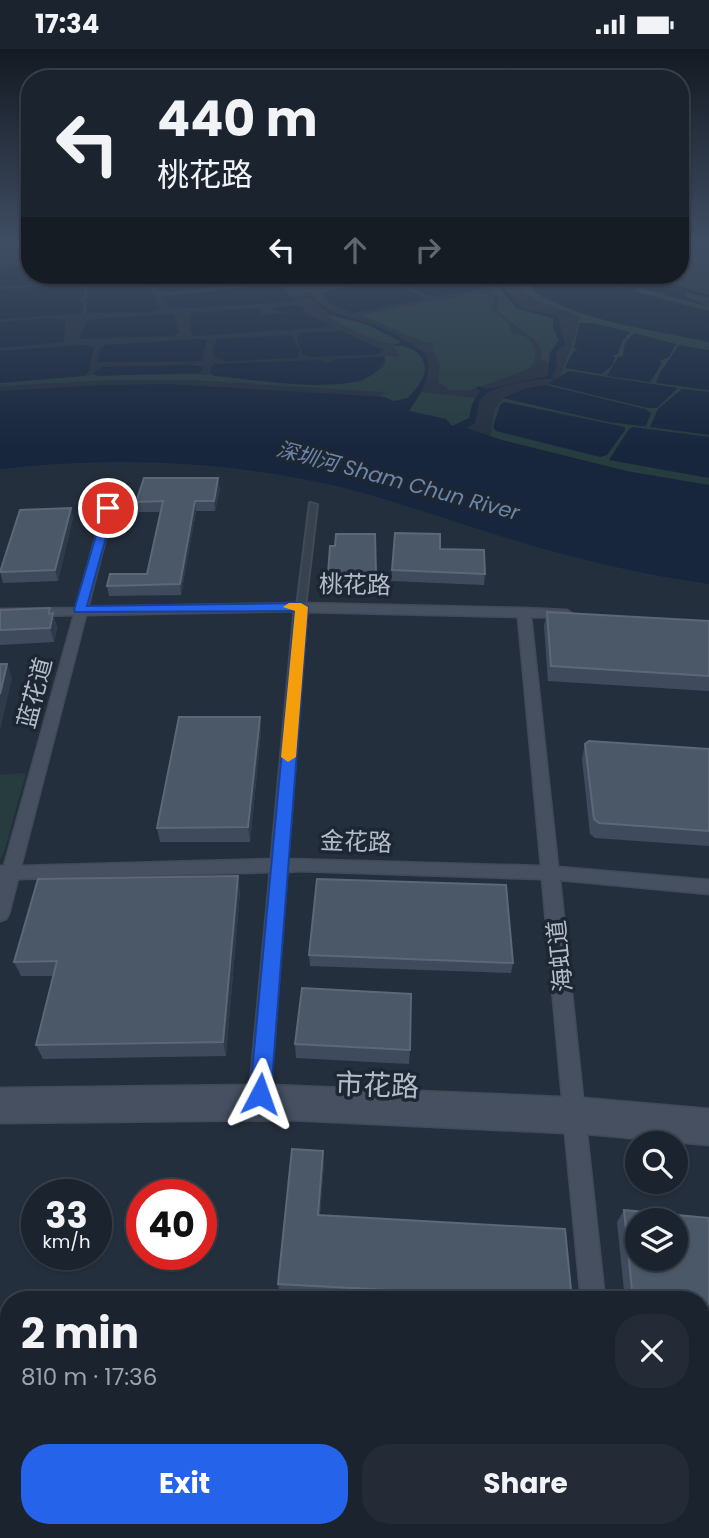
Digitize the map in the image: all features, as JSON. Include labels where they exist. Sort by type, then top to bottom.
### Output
[{"type":"street","name":"蓝花道","points":[[0,913],[5,873],[115,484]]},
{"type":"street","points":[[259,1102],[301,607],[313,505]]},
{"type":"street","name":"桃花路","points":[[0,613],[301,607],[575,614]]},
{"type":"street","name":"海虹道","points":[[524,612],[592,1291]]},
{"type":"street","name":"金花路","points":[[5,873],[279,865],[552,873],[709,887]]},
{"type":"street","name":"市花路","points":[[0,1098],[259,1102],[709,1119]]},
{"type":"street","name":"市花路","points":[[0,1113],[259,1102]]},
{"type":"street","name":"市花路","points":[[575,1115],[709,1135]]},
{"type":"green space","points":[[374,312],[496,312],[508,323],[511,332],[523,335],[532,343],[534,361],[528,369],[471,390],[450,390],[438,382],[440,364],[431,348],[433,343],[421,341],[361,315]]},
{"type":"green space","points":[[499,312],[531,312],[554,319],[553,327],[559,340],[550,353],[549,363],[541,359],[542,351],[538,343]]},
{"type":"green space","points":[[570,312],[709,312],[709,485],[639,474],[490,437],[494,411],[504,396],[547,385],[560,378],[580,316]]},
{"type":"green space","points":[[328,315],[372,326],[401,343],[383,342],[363,335]]},
{"type":"green space","points":[[393,346],[410,348],[420,355],[425,372],[408,398],[395,402],[0,391],[169,384],[380,398],[384,392],[191,380],[107,380],[0,386],[0,383],[109,374],[221,375],[360,382],[384,367],[386,356],[399,357]]},
{"type":"green space","points":[[421,392],[475,398],[469,419],[452,426],[445,419],[409,411]]},
{"type":"green space","points":[[26,773],[3,856],[0,858],[0,775]]},
{"type":"water","points":[[0,312],[82,312],[82,314],[0,319]]},
{"type":"water","points":[[287,312],[302,312],[328,323],[330,327],[195,336],[190,333],[191,313],[290,313]]},
{"type":"water","name":"深圳河 Sham Chun River","points":[[328,312],[337,312],[388,330],[425,353],[428,361],[427,376],[409,411],[446,419],[452,426],[469,418],[480,390],[475,388],[479,386],[487,389],[548,376],[550,353],[559,340],[553,327],[554,318],[533,312],[558,317],[565,344],[556,352],[557,368],[551,377],[554,379],[526,381],[493,390],[480,400],[475,423],[466,428],[505,441],[626,471],[709,485],[709,584],[588,561],[492,534],[368,494],[279,475],[200,465],[120,462],[0,469],[0,391],[169,384],[384,397],[394,401],[408,398],[421,382],[425,372],[423,359],[419,354],[407,347],[393,346],[401,342],[364,323],[326,314]]},
{"type":"water","points":[[579,312],[709,312],[709,342],[618,324]]},
{"type":"water","points":[[173,314],[179,332],[174,336],[79,339],[86,323],[95,319]]},
{"type":"water","points":[[53,318],[65,321],[64,342],[0,348],[0,322]]},
{"type":"water","points":[[580,323],[593,323],[630,332],[623,340],[617,355],[611,355],[615,357],[612,366],[601,374],[565,368],[573,352],[578,350],[574,348]]},
{"type":"water","points":[[341,331],[383,350],[374,355],[303,355],[297,340],[300,333]]},
{"type":"water","points":[[634,333],[676,344],[669,357],[659,361],[662,363],[650,382],[607,376],[618,357],[623,356],[625,343]]},
{"type":"water","points":[[291,335],[300,351],[297,358],[226,361],[214,358],[213,347],[217,339]]},
{"type":"water","points":[[207,340],[201,361],[97,362],[101,347],[106,345]]},
{"type":"water","points":[[84,345],[94,347],[88,373],[84,376],[0,383],[0,351]]},
{"type":"water","points":[[679,345],[709,350],[709,390],[656,383]]},
{"type":"water","points":[[384,357],[385,361],[374,373],[358,381],[339,384],[295,384],[214,376],[210,373],[211,366],[215,364],[321,360],[326,364],[335,359]]},
{"type":"water","points":[[103,367],[203,367],[200,373],[97,376],[93,373]]},
{"type":"water","points":[[569,371],[678,388],[657,408],[648,408],[548,384]]},
{"type":"water","points":[[546,385],[645,409],[651,413],[646,426],[642,426],[608,422],[502,398],[524,389]]},
{"type":"water","points":[[682,389],[709,392],[709,435],[650,427],[658,409]]},
{"type":"water","points":[[504,402],[625,427],[625,430],[607,455],[600,457],[496,431],[493,427],[500,405]]},
{"type":"water","points":[[633,427],[709,437],[709,478],[609,460]]},
{"type":"building","points":[[144,478],[218,478],[214,501],[195,501],[180,584],[107,586],[110,574],[147,574],[163,501],[136,502]]},
{"type":"building","points":[[71,508],[55,570],[0,572],[20,510]]},
{"type":"building","points":[[395,533],[440,534],[440,549],[484,550],[485,574],[392,570]]},
{"type":"building","points":[[336,534],[375,534],[376,574],[328,574],[330,546],[335,546]]},
{"type":"building","points":[[50,608],[49,614],[53,613],[50,628],[0,630],[0,610]]},
{"type":"building","points":[[547,612],[709,621],[709,676],[551,666]]},
{"type":"building","points":[[0,664],[7,664],[0,694]]},
{"type":"building","points":[[179,717],[260,717],[248,827],[157,828]]},
{"type":"building","points":[[589,741],[709,749],[709,831],[599,823],[594,819],[585,744]]},
{"type":"building","points":[[238,876],[223,1042],[36,1045],[57,961],[14,962],[38,879]]},
{"type":"building","points":[[317,879],[506,885],[513,963],[309,955]]},
{"type":"building","points":[[302,988],[411,994],[410,1050],[295,1044]]},
{"type":"building","points":[[292,1149],[323,1151],[318,1215],[565,1229],[571,1291],[407,1291],[278,1284]]},
{"type":"building","points":[[688,1216],[709,1218],[709,1291],[632,1291],[630,1271],[688,1271]]},
{"type":"slow traffic","points":[[288,757],[301,607],[289,607]]},
{"type":"route","points":[[108,508],[80,610],[301,607],[260,1094]]}]
